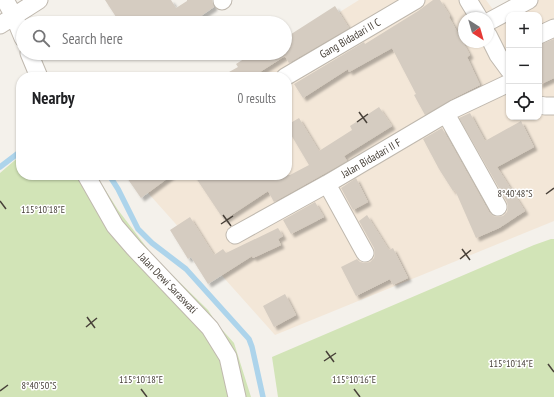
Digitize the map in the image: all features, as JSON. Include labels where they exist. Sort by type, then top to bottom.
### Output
[{"type":"street","points":[[5,0],[16,21]]},
{"type":"street","points":[[0,25],[38,0]]},
{"type":"street","name":"Gang Bidadari II C","points":[[292,73],[416,0]]},
{"type":"street","points":[[468,0],[475,12]]},
{"type":"street","points":[[494,19],[529,0]]},
{"type":"street","points":[[542,34],[554,28]]},
{"type":"street","points":[[494,41],[504,52]]},
{"type":"street","points":[[32,60],[36,72]]},
{"type":"street","name":"Jalan Bidadari II F","points":[[235,235],[327,184],[446,114],[507,84]]},
{"type":"street","points":[[542,106],[554,106]]},
{"type":"street","points":[[446,114],[498,207]]},
{"type":"street","name":"Jalan Dewi Saraswati","points":[[89,180],[115,226],[210,328],[228,357],[237,397]]},
{"type":"street","points":[[327,184],[365,253]]},
{"type":"shaded area","points":[[359,0],[486,0],[500,19],[506,16],[506,120],[542,120],[542,12],[513,12],[536,0],[554,0],[554,221],[275,335],[136,180],[292,180],[292,72],[245,72],[270,60],[292,60],[292,42]]},
{"type":"green space","points":[[16,159],[16,180],[99,180],[118,210],[154,257],[208,310],[217,324],[234,343],[251,397],[0,397],[0,173]]},
{"type":"green space","points":[[554,239],[554,397],[278,397],[272,357]]},
{"type":"building","points":[[105,0],[171,0],[176,8],[187,0],[212,0],[214,7],[201,16],[115,16]]},
{"type":"building","points":[[433,0],[440,0],[458,33],[458,48],[466,48],[470,55],[467,57],[480,85],[425,115],[414,95],[416,94],[392,48],[349,72],[348,69],[303,98],[294,84],[364,42],[365,44]]},
{"type":"building","points":[[335,6],[349,28],[289,63],[287,60],[292,60],[292,34]]},
{"type":"building","points":[[554,39],[554,78],[542,84],[542,48],[542,44]]},
{"type":"building","points":[[242,60],[279,60],[260,72],[229,72],[238,67],[236,64]]},
{"type":"building","points":[[379,107],[392,126],[344,156],[347,161],[274,202],[268,191],[224,220],[197,180],[292,180],[292,174],[309,165],[292,136],[292,122],[299,118],[319,151],[352,130],[350,126]]},
{"type":"building","points":[[470,113],[485,141],[521,121],[534,147],[497,167],[525,211],[499,228],[476,238],[455,190],[453,191],[439,169],[423,139],[442,128],[489,212],[493,216],[503,216],[507,212],[507,202],[459,118]]},
{"type":"building","points":[[356,178],[368,202],[353,210],[341,188]]},
{"type":"building","points":[[128,180],[165,180],[141,198]]},
{"type":"building","points":[[315,202],[324,217],[291,234],[283,220]]},
{"type":"building","points":[[367,215],[389,250],[393,248],[408,278],[393,285],[390,279],[356,296],[341,267],[357,259],[360,262],[365,263],[370,262],[374,258],[374,248],[359,221]]},
{"type":"building","points":[[190,217],[214,255],[223,249],[226,253],[278,228],[283,236],[278,239],[281,245],[253,258],[252,256],[208,284],[191,257],[188,259],[170,230]]},
{"type":"building","points":[[285,294],[296,315],[274,327],[263,306]]},
{"type":"waterway","points":[[0,167],[16,155]]},
{"type":"waterway","points":[[112,180],[138,229],[152,243],[186,269],[249,339],[263,397]]}]
